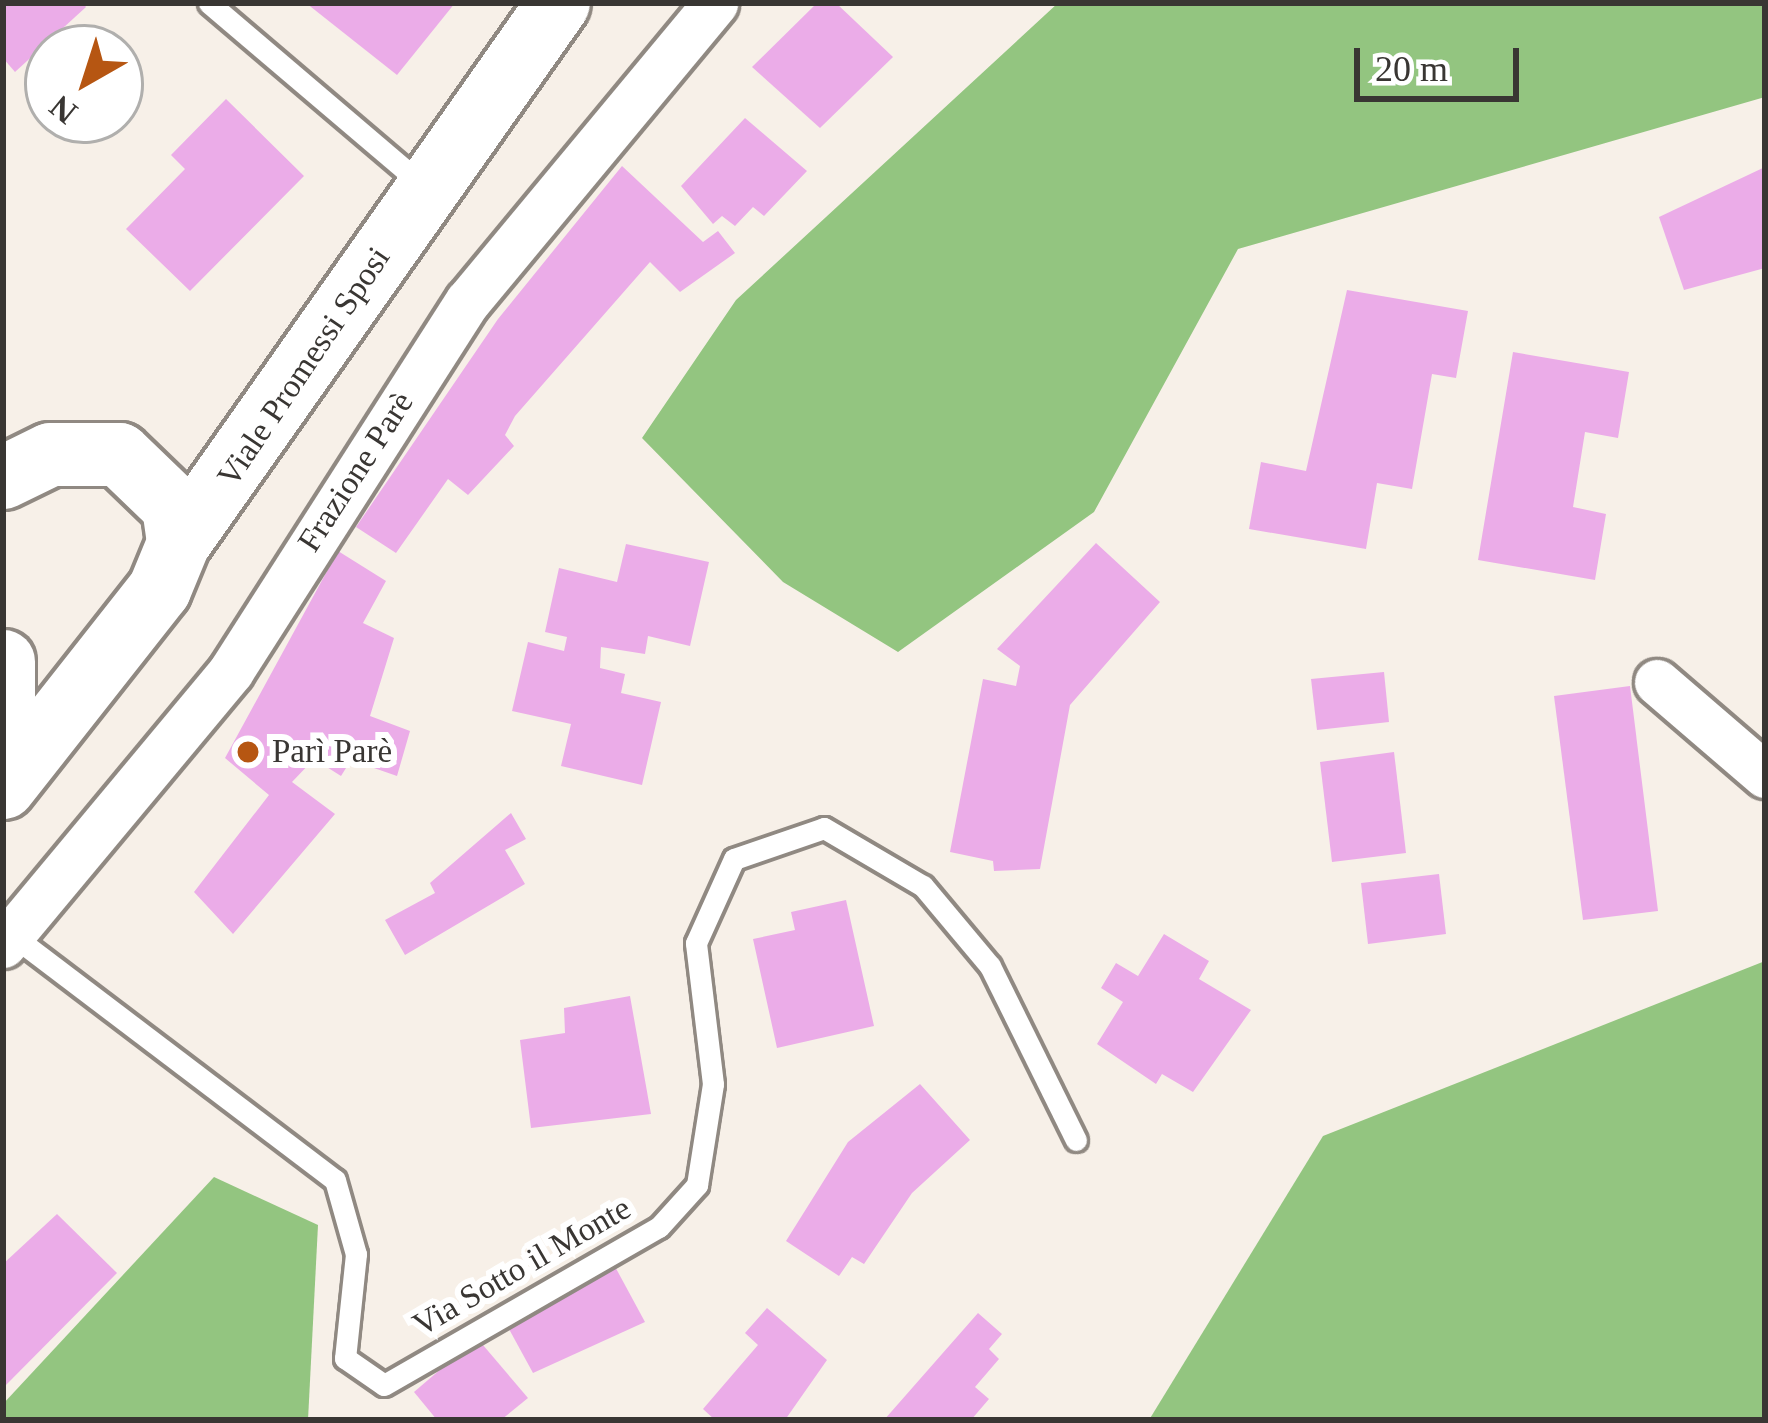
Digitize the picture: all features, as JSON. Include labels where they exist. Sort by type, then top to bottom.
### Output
[{"type":"main road","name":"Viale Promessi Sposi","points":[[3,787],[159,589],[178,543],[280,407],[426,187],[558,3]]},
{"type":"main road","points":[[3,477],[50,454],[179,457],[280,407]]},
{"type":"main road","points":[[119,454],[173,506],[178,543]]},
{"type":"main road","points":[[3,661],[3,705]]},
{"type":"street","name":"Frazione Parè","points":[[6,936],[231,671],[467,301],[715,3]]},
{"type":"street","points":[[1658,682],[1765,775]]},
{"type":"lane","points":[[209,3],[426,187]]},
{"type":"lane","name":"Via Sotto il Monte","points":[[6,936],[269,1119],[335,1180],[356,1254],[345,1358],[384,1385],[658,1227],[697,1185],[713,1084],[696,944],[734,859],[824,828],[923,886],[990,966],[1076,1140]]},
{"type":"green space","points":[[1058,3],[1765,3],[1765,97],[1238,249],[1094,512],[898,652],[783,582],[642,438],[736,300]]},
{"type":"green space","points":[[1765,961],[1765,1420],[1149,1420],[1323,1136]]},
{"type":"green space","points":[[214,1177],[318,1225],[308,1420],[3,1420],[3,1404]]},
{"type":"building","points":[[3,3],[83,3],[86,7],[67,24],[24,24],[24,64],[15,72],[3,58]]},
{"type":"building","points":[[306,3],[455,3],[397,75]]},
{"type":"building","points":[[817,3],[836,3],[893,57],[820,128],[752,67]]},
{"type":"building","points":[[226,99],[304,176],[190,291],[126,229],[185,169],[171,155]]},
{"type":"building","points":[[745,118],[807,171],[764,216],[753,207],[735,226],[722,216],[713,224],[681,186]]},
{"type":"building","points":[[622,166],[703,242],[718,231],[735,253],[680,292],[650,262],[515,416],[505,435],[514,446],[468,495],[448,479],[396,553],[356,527],[498,319]]},
{"type":"building","points":[[1765,167],[1765,268],[1684,290],[1659,217]]},
{"type":"building","points":[[1347,290],[1468,311],[1456,378],[1432,374],[1412,489],[1377,483],[1366,549],[1249,529],[1261,462],[1306,471]]},
{"type":"building","points":[[1513,352],[1629,372],[1618,438],[1585,432],[1573,507],[1606,514],[1595,580],[1478,560]]},
{"type":"building","points":[[1096,543],[1160,602],[1070,705],[1040,869],[994,871],[993,861],[950,852],[983,679],[1016,686],[1020,666],[997,649]]},
{"type":"building","points":[[626,544],[709,562],[690,646],[648,636],[645,654],[601,647],[600,668],[625,674],[621,693],[661,702],[642,785],[561,766],[571,724],[512,711],[528,642],[564,651],[567,637],[545,632],[559,568],[617,582]]},
{"type":"building","points":[[338,551],[386,581],[363,623],[394,638],[370,716],[410,731],[397,776],[351,760],[341,776],[314,759],[292,782],[335,814],[233,934],[194,892],[269,795],[225,758]]},
{"type":"building","points":[[1384,672],[1389,722],[1317,730],[1311,679]]},
{"type":"building","points":[[1630,686],[1658,911],[1583,920],[1554,696]]},
{"type":"building","points":[[1394,752],[1406,853],[1332,862],[1320,762]]},
{"type":"building","points":[[511,813],[526,839],[505,850],[525,884],[405,955],[385,920],[435,893],[430,883]]},
{"type":"building","points":[[1439,874],[1446,934],[1368,944],[1361,883]]},
{"type":"building","points":[[846,900],[874,1026],[777,1048],[753,939],[795,930],[791,912]]},
{"type":"building","points":[[1164,934],[1209,961],[1199,979],[1251,1010],[1193,1092],[1162,1074],[1156,1084],[1097,1044],[1123,1002],[1101,988],[1116,963],[1138,976]]},
{"type":"building","points":[[630,996],[651,1114],[531,1128],[520,1040],[565,1033],[564,1008]]},
{"type":"building","points":[[920,1084],[970,1140],[912,1193],[864,1264],[852,1257],[839,1276],[786,1241],[848,1142]]},
{"type":"building","points":[[57,1214],[117,1273],[3,1388],[3,1264]]},
{"type":"building","points":[[612,1261],[645,1322],[533,1373],[504,1320]]},
{"type":"building","points":[[767,1308],[827,1360],[785,1420],[715,1420],[703,1409],[758,1345],[745,1333]]},
{"type":"building","points":[[978,1313],[1002,1334],[989,1349],[999,1359],[975,1387],[989,1399],[971,1420],[884,1420]]},
{"type":"building","points":[[477,1338],[528,1398],[501,1420],[437,1420],[414,1392]]},
{"type":"place","name":"Parì Parè","points":[[248,752]]}]
